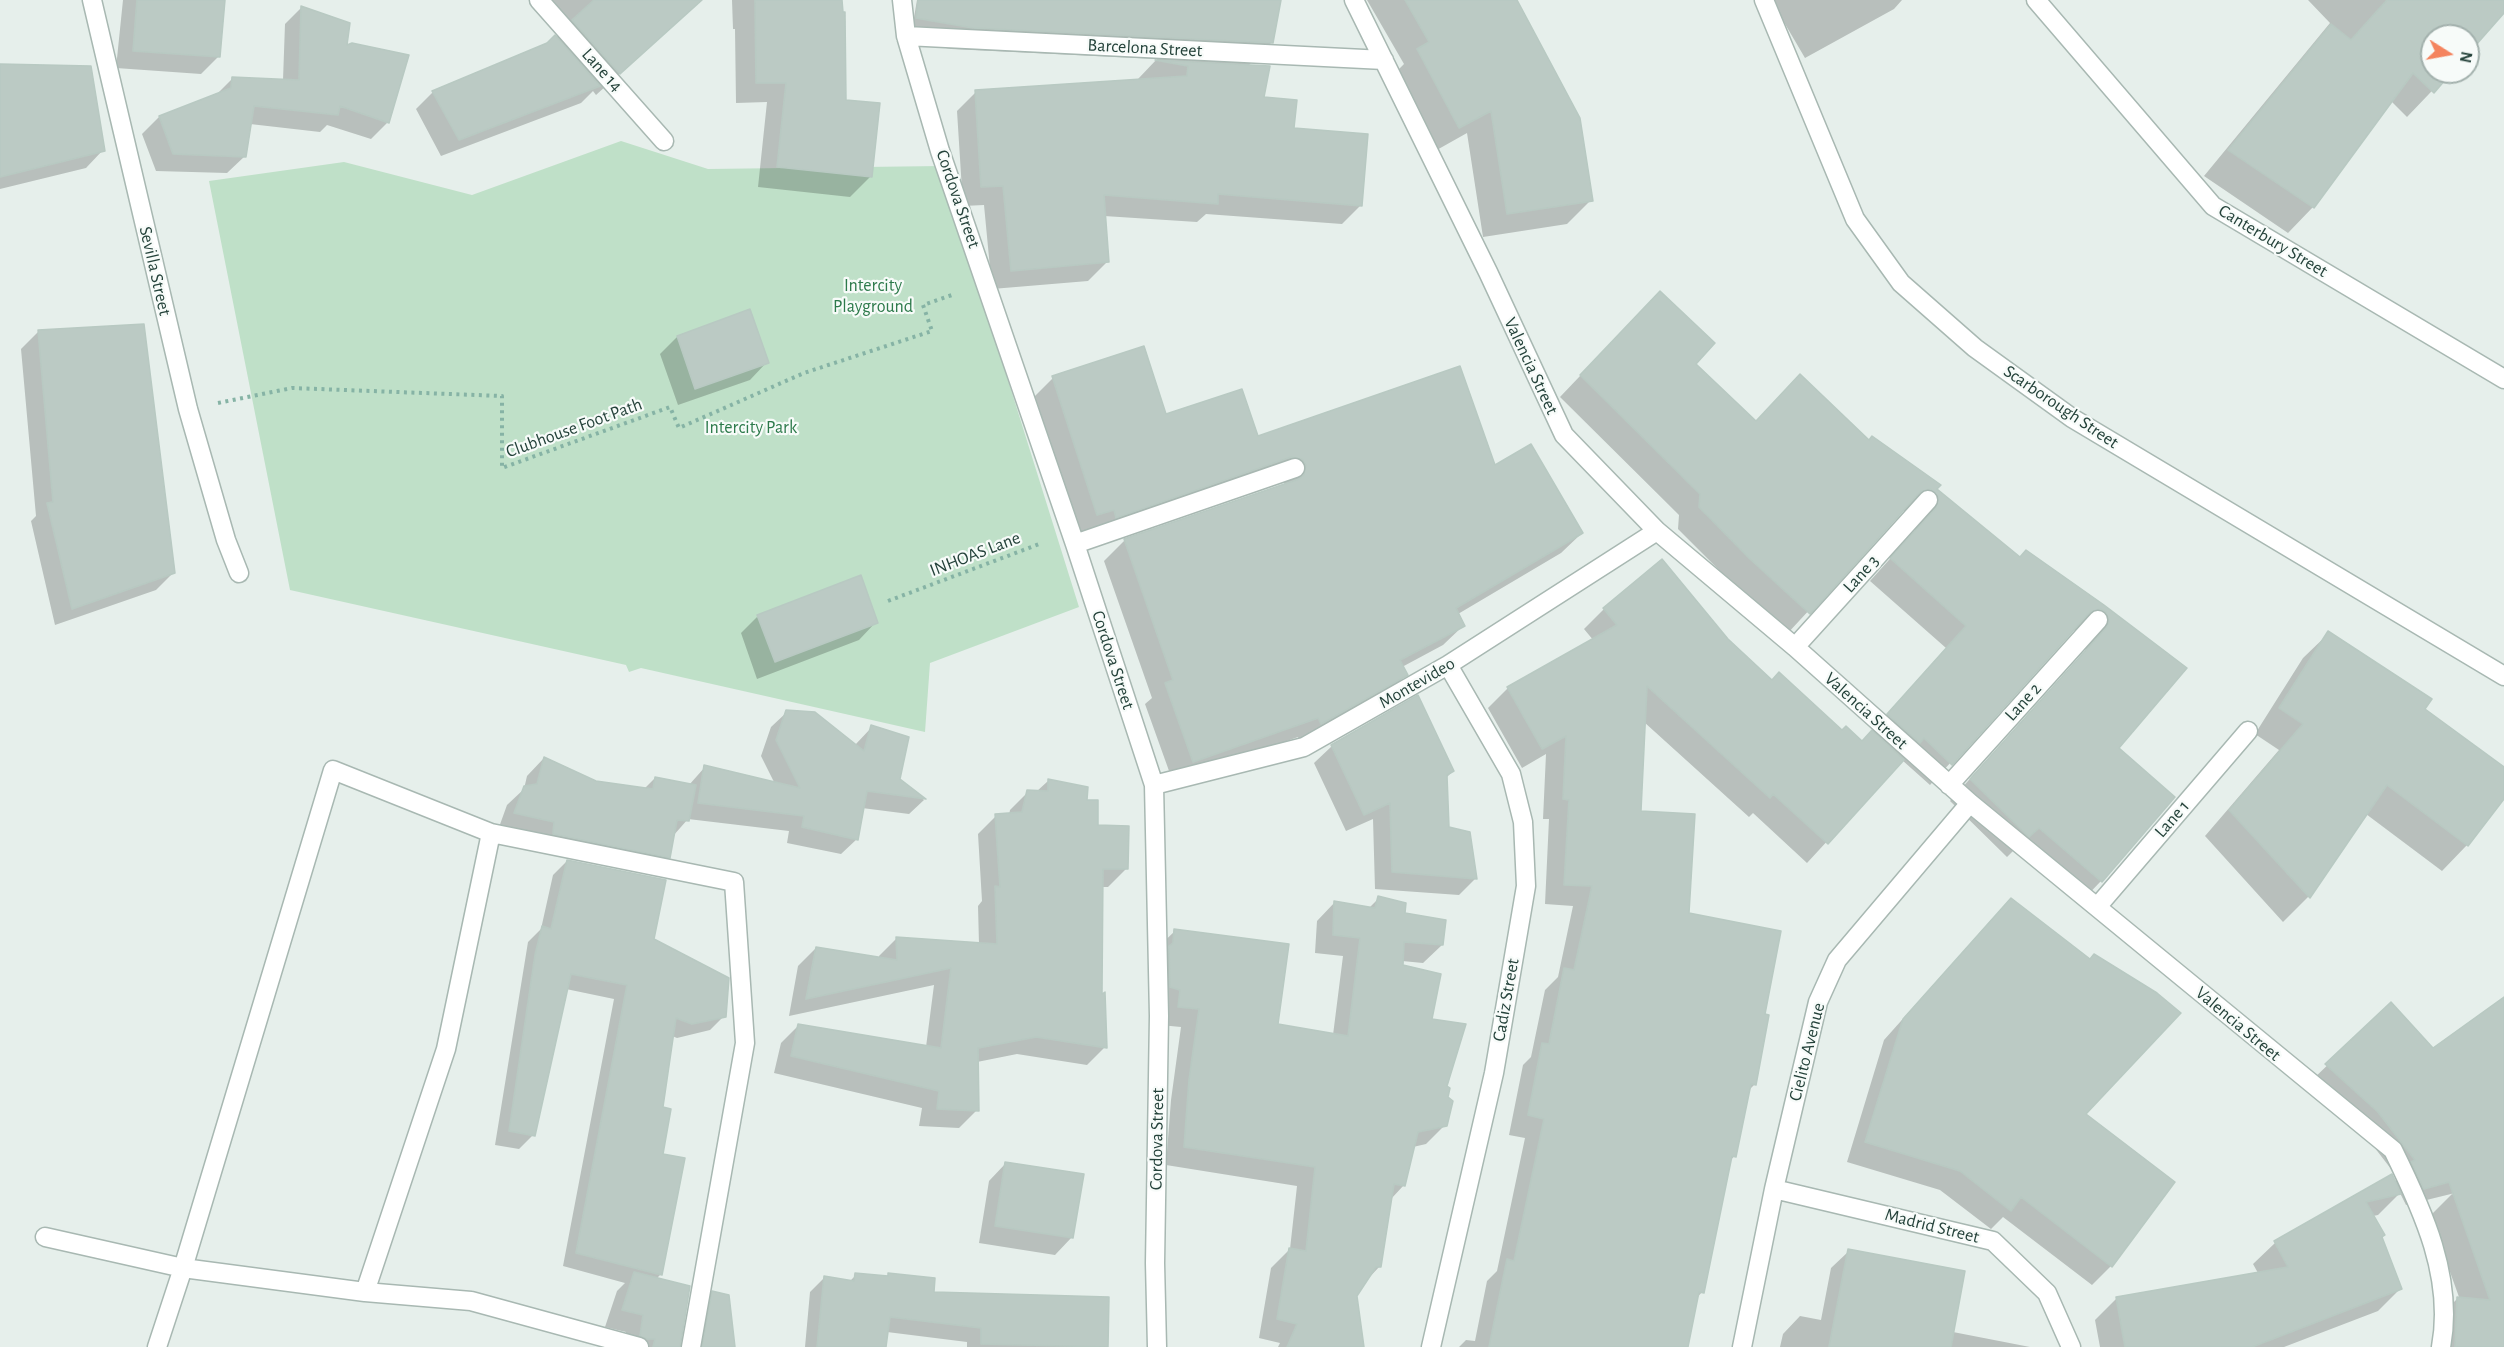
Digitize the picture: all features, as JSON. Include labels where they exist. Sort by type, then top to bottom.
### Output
[{"type":"street","name":"Sevilla Street","points":[[92,0],[188,409],[226,540],[239,573]]},
{"type":"street","name":"Lane 14","points":[[539,0],[664,141]]},
{"type":"street","name":"Cordova Street","points":[[902,0],[906,36],[940,151],[1073,538],[1154,785],[1159,1016],[1155,1263],[1157,1347]]},
{"type":"street","name":"Valencia Street","points":[[1354,0],[1488,272],[1564,435],[1657,531],[1795,648],[1970,803],[2393,1150],[2421,1206],[2439,1265],[2445,1328],[2441,1347]]},
{"type":"street","name":"Scarborough Street","points":[[1764,0],[1855,219],[1901,283],[1975,348],[2072,418],[2504,676]]},
{"type":"street","name":"Canterbury Street","points":[[2036,0],[2213,206],[2504,379]]},
{"type":"street","name":"Barcelona Street","points":[[906,36],[1384,60]]},
{"type":"street","points":[[1073,538],[1295,468]]},
{"type":"street","name":"Lane 3","points":[[1795,648],[1928,500]]},
{"type":"street","name":"Montevideo","points":[[1154,785],[1304,747],[1448,666],[1657,531]]},
{"type":"street","name":"Lane 2","points":[[1948,784],[2098,620]]},
{"type":"street","name":"Cadiz Street","points":[[1431,1347],[1494,1073],[1526,886],[1523,822],[1511,774],[1448,666]]},
{"type":"street","name":"Lane 1","points":[[2097,906],[2248,731]]},
{"type":"street","points":[[157,1347],[183,1268],[333,770],[491,833],[734,882],[745,1043],[691,1347]]},
{"type":"street","name":"Cielito Avenue","points":[[1742,1347],[1774,1189],[1818,1002],[1837,960],[1970,803]]},
{"type":"street","points":[[365,1292],[446,1050],[491,833]]},
{"type":"street","name":"Madrid Street","points":[[1774,1189],[1993,1241],[2047,1293],[2071,1347]]},
{"type":"street","points":[[45,1237],[183,1268],[365,1292],[471,1301],[639,1347]]},
{"type":"path","name":"Clubhouse Foot Path","points":[[188,409],[292,388],[502,396],[502,468],[670,407],[679,428],[804,373],[932,331],[923,305],[987,284]]},
{"type":"path","name":"INHOAS Lane","points":[[888,601],[1073,538]]},
{"type":"green space","name":"Intercity Park","points":[[621,141],[708,169],[941,166],[1079,607],[930,663],[925,732],[641,668],[629,672],[626,665],[290,590],[209,181],[344,162],[472,195]]},
{"type":"building","points":[[137,0],[225,0],[220,57],[133,51]]},
{"type":"building","points":[[594,0],[702,0],[620,74],[572,20]]},
{"type":"building","points":[[755,0],[842,0],[843,12],[845,12],[846,100],[880,103],[872,177],[777,167],[786,83],[756,83]]},
{"type":"building","points":[[918,0],[1281,0],[1273,43],[973,28],[916,18]]},
{"type":"building","points":[[1405,0],[1517,0],[1580,118],[1593,201],[1507,214],[1491,111],[1459,128],[1417,49],[1429,42]]},
{"type":"building","points":[[2387,0],[2504,0],[2504,13],[2480,40],[2480,24],[2420,24],[2420,80],[2413,73],[2314,208],[2228,150],[2331,24],[2351,40]]},
{"type":"building","points":[[301,6],[350,23],[347,45],[352,43],[409,55],[389,123],[340,106],[338,115],[254,106],[246,157],[173,154],[159,116],[231,88],[232,77],[299,80]]},
{"type":"building","points":[[555,35],[600,86],[459,140],[432,91],[547,43]]},
{"type":"building","points":[[1155,60],[1270,66],[1264,97],[1297,100],[1294,128],[1368,134],[1362,206],[1218,194],[1218,204],[1104,195],[1109,262],[1011,271],[1003,186],[981,187],[975,90],[1187,76],[1188,66]]},
{"type":"building","points":[[0,64],[91,66],[105,151],[0,177]]},
{"type":"building","points":[[2425,84],[2442,84],[2434,93]]},
{"type":"building","points":[[1660,291],[1715,343],[1696,364],[1756,421],[1800,374],[1869,440],[1872,436],[1941,485],[1937,489],[2020,557],[2026,550],[2187,668],[2119,748],[2175,797],[2102,882],[2039,828],[2029,837],[1970,779],[2106,628],[2109,622],[2106,612],[2100,609],[2090,612],[1952,765],[1924,738],[1920,743],[1887,714],[1966,626],[1890,558],[1936,508],[1938,496],[1930,489],[1920,492],[1810,614],[1749,558],[1699,507],[1700,494],[1580,375]]},
{"type":"building","points":[[750,309],[769,363],[695,389],[677,336]]},
{"type":"building","points":[[144,324],[175,573],[72,609],[47,503],[53,502],[38,330]]},
{"type":"building","points":[[1144,346],[1166,414],[1242,389],[1258,436],[1460,366],[1495,465],[1531,444],[1583,533],[1456,608],[1465,626],[1400,660],[1408,675],[1321,724],[1318,718],[1193,762],[1165,683],[1173,680],[1124,539],[1299,479],[1304,475],[1306,465],[1302,459],[1291,457],[1116,518],[1114,510],[1097,515],[1052,376]]},
{"type":"building","points":[[1662,559],[1728,639],[1772,680],[1779,672],[1842,730],[1846,726],[1862,741],[1872,730],[1904,760],[1828,844],[1773,794],[1770,798],[1647,686],[1641,811],[1695,814],[1689,913],[1781,931],[1765,1014],[1769,1015],[1756,1085],[1751,1084],[1736,1157],[1732,1156],[1704,1293],[1699,1292],[1688,1347],[1489,1347],[1507,1259],[1514,1261],[1544,1119],[1528,1115],[1542,1043],[1549,1044],[1564,968],[1574,970],[1592,886],[1564,885],[1569,800],[1563,799],[1566,736],[1542,749],[1507,687],[1617,625],[1603,608]]},
{"type":"building","points":[[861,575],[878,623],[775,662],[757,615]]},
{"type":"building","points":[[2328,631],[2432,699],[2425,709],[2504,767],[2504,799],[2468,846],[2387,785],[2310,898],[2229,810],[2303,724],[2279,708]]},
{"type":"building","points":[[1418,695],[1454,771],[1447,775],[1449,827],[1470,832],[1477,879],[1392,872],[1390,803],[1364,815],[1331,745]]},
{"type":"building","points":[[786,710],[815,712],[864,751],[871,725],[909,737],[900,779],[926,799],[867,791],[858,840],[802,827],[804,816],[698,803],[704,765],[800,788],[776,740]]},
{"type":"building","points":[[544,757],[596,781],[653,789],[655,777],[696,785],[689,821],[677,820],[670,858],[553,834],[554,822],[514,813],[524,786],[537,784]]},
{"type":"building","points":[[1048,779],[1088,787],[1087,800],[1098,800],[1098,825],[1129,826],[1128,869],[1103,869],[1102,994],[1105,992],[1107,1048],[1036,1037],[978,1048],[979,1111],[937,1109],[939,1091],[791,1056],[798,1024],[941,1048],[951,968],[806,999],[816,947],[897,960],[896,937],[997,944],[995,886],[1000,887],[995,814],[1022,812],[1027,790],[1048,791]]},
{"type":"building","points":[[567,860],[666,880],[654,939],[729,978],[726,1017],[692,1024],[676,1018],[663,1107],[671,1109],[663,1154],[685,1158],[662,1275],[576,1253],[627,985],[571,974],[535,1136],[509,1131],[535,955],[542,926],[551,929]]},
{"type":"building","points":[[1378,896],[1406,903],[1405,913],[1446,920],[1443,945],[1404,942],[1403,965],[1441,974],[1432,1019],[1466,1024],[1447,1086],[1450,1088],[1448,1097],[1453,1101],[1447,1126],[1418,1132],[1405,1186],[1394,1184],[1381,1267],[1376,1267],[1357,1296],[1364,1347],[1287,1347],[1297,1324],[1277,1319],[1289,1248],[1306,1251],[1315,1167],[1184,1147],[1189,1080],[1199,1009],[1178,1007],[1180,990],[1170,987],[1169,946],[1173,943],[1174,929],[1289,944],[1278,1024],[1348,1036],[1360,938],[1333,935],[1334,901],[1375,908]]},
{"type":"building","points":[[2011,898],[2090,959],[2094,954],[2157,993],[2181,1013],[2086,1114],[2175,1182],[2112,1267],[2021,1197],[2011,1211],[1960,1171],[1865,1142],[1903,1019]]},
{"type":"building","points":[[2504,997],[2504,1347],[2455,1347],[2457,1297],[2490,1300],[2449,1182],[2424,1189],[2411,1162],[2415,1160],[2378,1112],[2325,1064],[2391,1002],[2433,1048]]},
{"type":"building","points":[[1005,1162],[1084,1174],[1073,1238],[995,1226]]},
{"type":"building","points":[[2392,1174],[2401,1194],[2366,1202],[2385,1235],[2382,1237],[2402,1289],[2252,1347],[2125,1347],[2116,1297],[2288,1267],[2274,1241]]},
{"type":"building","points":[[1848,1249],[1965,1271],[1951,1347],[1829,1347]]},
{"type":"building","points":[[634,1272],[690,1286],[680,1347],[653,1347],[655,1339],[640,1336],[643,1315],[622,1310]]},
{"type":"building","points":[[855,1273],[888,1276],[888,1273],[935,1278],[934,1292],[1109,1297],[1108,1347],[981,1344],[981,1328],[890,1317],[886,1347],[817,1347],[824,1276],[854,1281]]},
{"type":"building","points":[[712,1291],[729,1295],[735,1347],[702,1347]]},
{"type":"park label","name":"Intercity Playground","points":[[873,296]]}]
